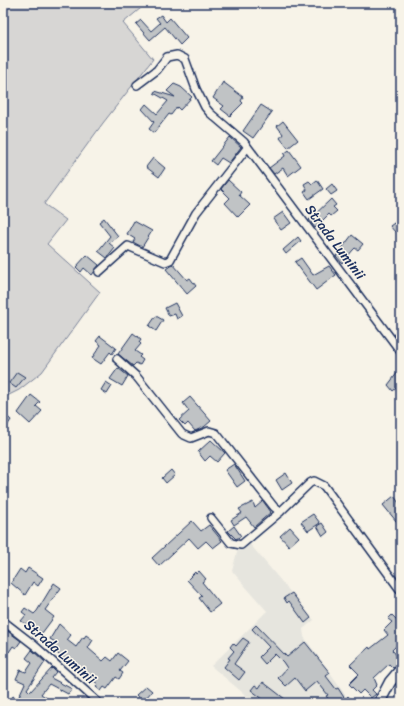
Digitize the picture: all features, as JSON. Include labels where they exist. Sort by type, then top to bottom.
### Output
[{"type":"street","name":"Strada Luminii","points":[[137,85],[157,70],[167,57],[177,55],[182,56],[188,65],[196,89],[205,107],[240,138],[300,215],[401,352]]},
{"type":"street","points":[[99,272],[128,246],[166,262],[170,260],[196,213],[247,148]]},
{"type":"street","points":[[117,359],[136,376],[182,434],[191,438],[209,431],[216,433],[274,507],[280,512]]},
{"type":"street","points":[[211,518],[231,543],[241,545],[280,512],[310,483],[314,481],[319,482],[324,486],[401,591]]},
{"type":"street","name":"Strada Luminii","points":[[3,621],[34,645],[98,703]]},
{"type":"street","points":[[380,703],[390,682],[401,669]]},
{"type":"shaded area","points":[[3,3],[147,3],[123,23],[153,59],[103,123],[44,204],[66,220],[47,244],[100,292],[42,372],[19,390],[3,398]]},
{"type":"shaded area","points":[[249,543],[314,620],[303,629],[304,637],[351,703],[255,703],[211,666],[267,611],[232,571],[237,552]]},
{"type":"building","points":[[161,15],[166,22],[170,18],[187,38],[180,45],[165,27],[150,40],[136,24],[141,20],[151,31],[160,23],[156,18]]},
{"type":"building","points":[[223,82],[243,97],[241,101],[243,103],[230,116],[221,109],[224,106],[213,98]]},
{"type":"building","points":[[174,84],[181,87],[192,97],[180,110],[177,107],[171,115],[169,114],[154,133],[149,129],[154,122],[142,109],[146,104],[157,114],[168,101],[154,93],[155,91],[175,97],[167,91]]},
{"type":"building","points":[[261,105],[272,112],[253,138],[243,131]]},
{"type":"building","points":[[283,121],[298,140],[288,148],[280,138],[283,134],[277,126]]},
{"type":"building","points":[[230,137],[241,147],[229,163],[221,158],[216,165],[211,161]]},
{"type":"building","points":[[289,150],[301,166],[288,176],[283,168],[274,174],[269,168],[285,156],[284,154]]},
{"type":"building","points":[[153,158],[165,168],[159,177],[146,167]]},
{"type":"building","points":[[228,180],[241,192],[239,195],[250,205],[238,217],[225,203],[230,198],[221,189]]},
{"type":"building","points":[[317,180],[323,189],[309,199],[304,192],[307,190],[304,184],[309,181],[312,184]]},
{"type":"building","points":[[332,184],[337,191],[331,195],[326,189]]},
{"type":"building","points":[[331,199],[336,205],[333,207],[337,211],[331,216],[329,214],[315,228],[309,220]]},
{"type":"building","points":[[283,212],[291,223],[281,230],[273,219]]},
{"type":"building","points":[[104,218],[118,236],[109,243],[115,248],[107,258],[98,251],[110,236],[99,222]]},
{"type":"building","points":[[401,218],[401,228],[395,232],[390,226]]},
{"type":"building","points":[[134,221],[152,231],[142,247],[133,242],[135,239],[127,234]]},
{"type":"building","points":[[352,235],[363,244],[358,250],[355,248],[342,263],[336,256]]},
{"type":"building","points":[[298,237],[301,241],[286,254],[283,250]]},
{"type":"building","points":[[87,255],[99,265],[92,275],[84,268],[81,272],[76,267]]},
{"type":"building","points":[[301,258],[313,275],[329,266],[336,275],[316,290],[295,262]]},
{"type":"building","points":[[173,264],[187,280],[190,278],[196,286],[187,294],[166,269]]},
{"type":"building","points":[[175,303],[182,316],[177,319],[175,314],[169,316],[165,308]]},
{"type":"building","points":[[156,316],[163,320],[156,331],[149,326]]},
{"type":"building","points":[[133,333],[141,339],[139,342],[141,344],[135,351],[141,355],[139,357],[143,360],[140,365],[136,363],[133,366],[118,354]]},
{"type":"building","points":[[100,336],[116,348],[112,354],[110,352],[101,364],[92,358],[101,345],[96,341]]},
{"type":"building","points":[[118,368],[128,376],[122,386],[110,379]]},
{"type":"building","points":[[401,368],[401,384],[393,391],[388,385]]},
{"type":"building","points":[[17,372],[25,377],[16,388],[9,383]]},
{"type":"building","points":[[106,382],[112,386],[107,394],[101,390]]},
{"type":"building","points":[[31,395],[40,402],[36,406],[42,411],[30,424],[18,413]]},
{"type":"building","points":[[190,397],[211,421],[204,427],[195,431],[188,423],[185,426],[179,420],[189,411],[183,403]]},
{"type":"building","points":[[3,413],[11,420],[7,426],[3,423]]},
{"type":"building","points":[[211,440],[225,453],[217,462],[210,456],[205,461],[198,452]]},
{"type":"building","points":[[234,464],[245,481],[237,487],[225,470]]},
{"type":"building","points":[[171,470],[175,475],[166,483],[162,478]]},
{"type":"building","points":[[286,473],[292,483],[282,490],[276,480]]},
{"type":"building","points":[[394,496],[401,506],[401,527],[383,505]]},
{"type":"building","points":[[263,501],[271,512],[254,527],[246,517],[234,525],[231,520],[242,513],[239,509],[253,502],[255,508]]},
{"type":"building","points":[[313,514],[320,523],[308,531],[301,522]]},
{"type":"building","points":[[192,521],[201,531],[209,525],[222,541],[213,548],[206,541],[198,548],[189,538],[159,566],[152,558]]},
{"type":"building","points":[[322,523],[328,532],[323,536],[317,526]]},
{"type":"building","points":[[234,526],[241,536],[236,539],[228,531]]},
{"type":"building","points":[[290,527],[299,537],[289,546],[280,536]]},
{"type":"building","points":[[28,568],[43,578],[38,586],[33,582],[25,595],[11,583],[20,569],[25,573]]},
{"type":"building","points":[[199,571],[206,579],[202,582],[220,604],[210,612],[199,598],[202,596],[187,580],[195,572],[196,574]]},
{"type":"building","points":[[54,583],[61,588],[45,610],[54,617],[42,633],[21,621],[26,615],[22,612],[25,608],[34,614]]},
{"type":"building","points":[[292,593],[311,618],[305,623],[289,601],[287,603],[284,598]]},
{"type":"building","points":[[392,615],[397,620],[401,616],[401,641],[392,650],[401,660],[393,668],[389,664],[374,678],[377,685],[372,690],[376,694],[371,698],[363,690],[359,694],[349,684],[359,674],[350,665],[369,647],[370,649],[388,635],[384,630],[392,622],[388,619]]},
{"type":"building","points":[[59,624],[71,635],[67,640],[76,647],[86,635],[93,640],[88,648],[103,661],[107,657],[112,661],[118,653],[128,661],[120,671],[123,673],[119,679],[116,677],[107,689],[104,687],[101,691],[96,687],[98,684],[60,656],[53,649],[57,643],[50,639]]},
{"type":"building","points":[[256,625],[287,657],[305,642],[330,673],[326,676],[336,689],[338,688],[345,699],[348,696],[353,703],[331,703],[326,696],[328,695],[317,681],[305,691],[295,678],[286,686],[278,678],[287,668],[283,662],[275,654],[265,664],[259,657],[269,647],[252,629]]},
{"type":"building","points":[[6,630],[21,641],[16,648],[13,646],[9,652],[3,648],[3,634]]},
{"type":"building","points":[[243,638],[249,642],[234,664],[245,672],[239,680],[224,667],[230,659],[228,658],[234,651],[230,647],[233,643],[236,646]]},
{"type":"building","points":[[32,650],[45,662],[27,689],[30,692],[52,668],[56,672],[51,678],[72,689],[68,694],[49,684],[41,694],[54,703],[45,703],[40,699],[37,703],[9,703],[13,696],[19,700],[21,697],[19,696],[25,683],[16,679],[20,670],[26,672],[32,663],[26,658]]},
{"type":"building","points":[[263,682],[290,703],[268,703],[251,690],[255,685],[259,688]]},
{"type":"building","points":[[146,686],[152,691],[146,698],[152,703],[133,703],[138,697],[136,695]]}]
